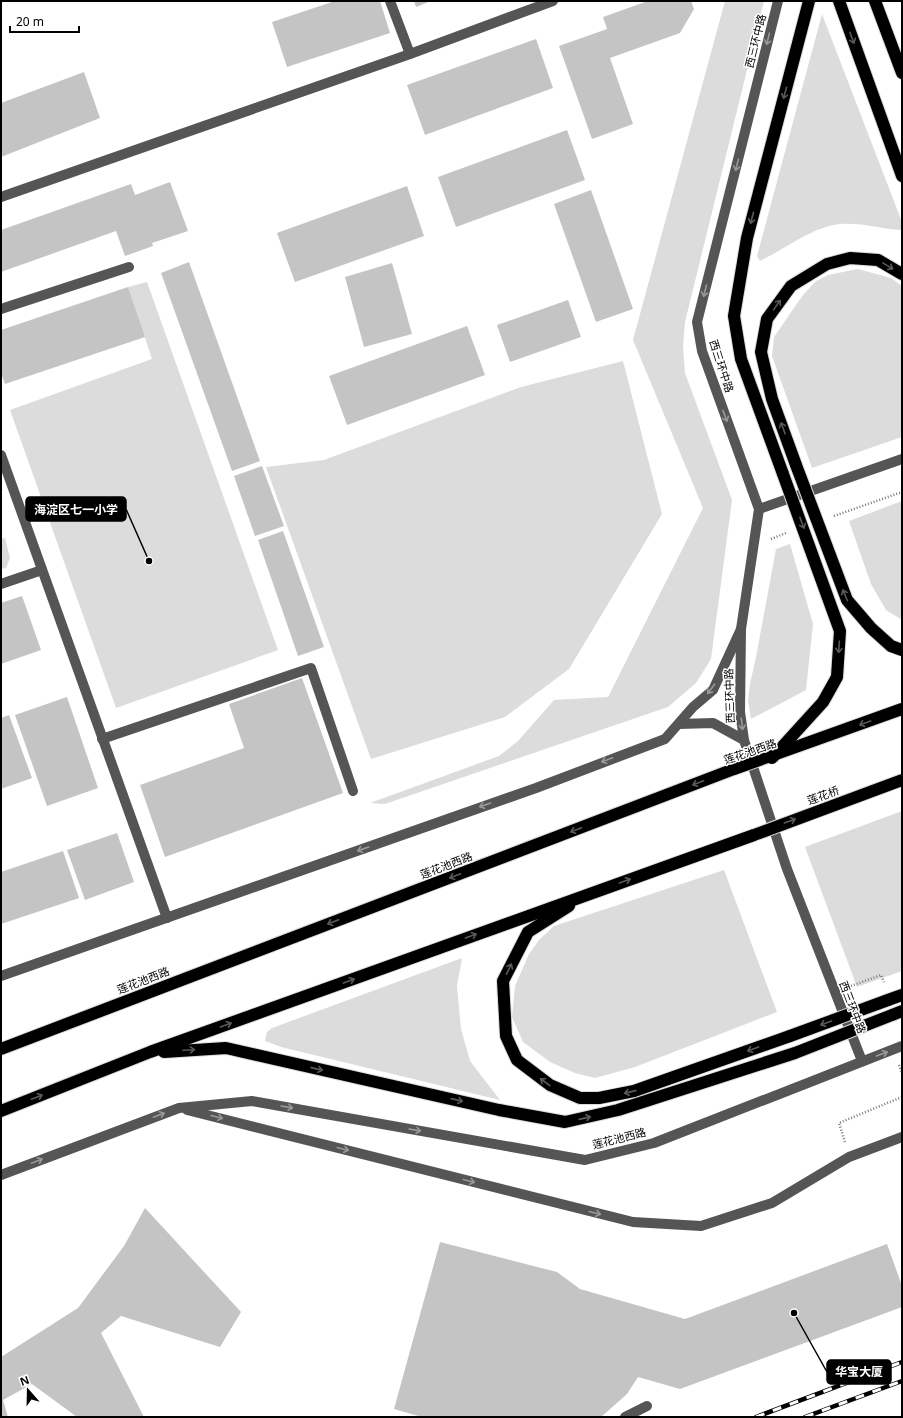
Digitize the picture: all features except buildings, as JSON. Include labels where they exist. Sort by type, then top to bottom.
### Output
[{"type":"highway","points":[[772,758],[823,702],[837,677],[840,631],[741,360],[734,316],[747,238],[809,1]]},
{"type":"highway","points":[[839,1],[902,176]]},
{"type":"highway","points":[[875,1],[902,73]]},
{"type":"highway","points":[[902,274],[878,260],[850,258],[827,264],[791,286],[767,319],[761,352],[772,399],[847,600],[871,628],[891,646],[902,650]]},
{"type":"highway","name":"莲花池西路","points":[[1,1049],[734,770],[772,758],[902,709]]},
{"type":"highway","name":"莲花桥","points":[[589,894],[902,780]]},
{"type":"highway","points":[[589,894],[528,932],[503,981],[506,1036],[517,1060],[550,1085],[580,1098],[599,1098],[634,1091],[902,995]]},
{"type":"highway","points":[[1,1111],[150,1052],[589,894]]},
{"type":"highway","points":[[150,1052],[226,1048],[499,1110],[565,1122],[618,1110],[795,1053],[897,1013]]},
{"type":"street","points":[[390,1],[410,54]]},
{"type":"street","points":[[1,197],[410,54],[553,1]]},
{"type":"street","name":"西三环中路","points":[[778,1],[697,322],[702,351],[759,510],[741,629],[740,712],[744,740],[787,869],[862,1061]]},
{"type":"street","points":[[1,309],[129,267]]},
{"type":"street","points":[[1,455],[167,918]]},
{"type":"street","points":[[759,510],[902,459]]},
{"type":"street","points":[[1,584],[42,570]]},
{"type":"street","points":[[1,976],[558,780],[665,739],[693,707],[713,690],[741,629]]},
{"type":"street","points":[[102,739],[311,668],[353,791]]},
{"type":"street","name":"西三环中路","points":[[679,724],[713,723],[744,740]]},
{"type":"street","points":[[862,1061],[902,1046]]},
{"type":"street","name":"莲花池西路","points":[[1,1175],[179,1108],[252,1100],[585,1160],[654,1143],[862,1061]]},
{"type":"street","points":[[179,1108],[633,1222],[701,1226],[772,1203],[849,1157],[902,1137]]},
{"type":"street","points":[[625,1417],[647,1406]]},
{"type":"path","points":[[846,988],[881,975]]},
{"type":"path","points":[[849,1157],[839,1123],[902,1097]]},
{"type":"shaded area","points":[[725,1],[764,1],[685,322],[683,346],[685,373],[732,500],[711,659],[696,683],[668,707],[385,804],[370,803],[499,756],[518,741],[554,700],[608,697],[703,508],[633,340]]},
{"type":"shaded area","points":[[822,14],[902,222],[901,230],[856,224],[840,224],[830,226],[809,234],[760,261],[757,256]]},
{"type":"shaded area","points":[[858,269],[891,278],[902,286],[902,437],[812,468],[772,356],[774,337],[803,295],[816,281],[828,275]]},
{"type":"shaded area","points":[[147,282],[278,650],[116,708],[10,410],[152,359],[128,287]]},
{"type":"shaded area","points":[[623,361],[662,514],[569,669],[505,717],[371,759],[266,467],[324,460],[521,387]]},
{"type":"shaded area","points":[[902,501],[902,620],[886,610],[871,584],[849,521]]},
{"type":"shaded area","points":[[5,538],[10,558],[6,568],[1,569],[1,539]]},
{"type":"shaded area","points":[[790,544],[813,624],[806,690],[751,719],[748,701],[750,684],[776,549]]},
{"type":"shaded area","points":[[902,811],[902,971],[857,987],[805,847]]},
{"type":"shaded area","points":[[724,870],[777,1012],[635,1067],[595,1078],[575,1073],[550,1062],[523,1042],[512,1017],[515,986],[529,954],[539,940],[554,926]]},
{"type":"shaded area","points":[[462,958],[457,986],[461,1029],[470,1061],[500,1100],[281,1047],[265,1041],[267,1032],[272,1028]]},
{"type":"railway","points":[[756,1417],[902,1362]]},
{"type":"railway","points":[[805,1417],[902,1381]]},
{"type":"place","name":"海淀区七一小学","points":[[149,561]]},
{"type":"place","name":"华宝大厦","points":[[794,1313]]}]
